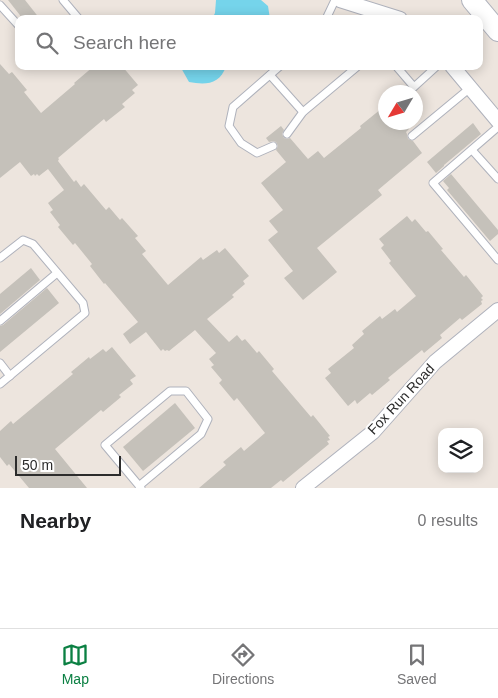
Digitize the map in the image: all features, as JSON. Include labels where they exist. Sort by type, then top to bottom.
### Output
[{"type":"street","points":[[340,0],[387,15]]},
{"type":"street","points":[[472,0],[498,31]]},
{"type":"street","points":[[455,70],[498,122]]},
{"type":"street","name":"Fox Run Road","points":[[303,488],[373,432],[436,362],[498,310]]},
{"type":"lane","points":[[63,0],[76,15]]},
{"type":"lane","points":[[328,15],[335,0]]},
{"type":"lane","points":[[0,5],[15,22]]},
{"type":"lane","points":[[273,146],[257,153],[241,143],[229,126],[233,107],[276,70]]},
{"type":"lane","points":[[287,134],[303,112],[353,70]]},
{"type":"lane","points":[[399,70],[414,87],[433,70]]},
{"type":"lane","points":[[270,75],[303,112]]},
{"type":"lane","points":[[412,136],[470,88]]},
{"type":"lane","points":[[497,258],[432,184],[498,127]]},
{"type":"lane","points":[[472,150],[498,179]]},
{"type":"lane","points":[[0,258],[23,240],[33,244],[83,303],[85,313],[0,384]]},
{"type":"lane","points":[[0,321],[57,273]]},
{"type":"lane","points":[[0,363],[10,376]]},
{"type":"lane","points":[[170,391],[186,391],[208,419],[200,434],[140,487],[105,445],[170,391]]},
{"type":"water","points":[[216,0],[261,0],[268,6],[269,15],[214,15]]},
{"type":"water","points":[[182,70],[224,70],[220,77],[211,82],[189,82]]},
{"type":"building","points":[[8,0],[25,0],[37,15],[20,15]]},
{"type":"building","points":[[0,64],[9,74],[12,72],[27,90],[24,92],[41,113],[89,70],[125,70],[138,85],[132,90],[135,93],[122,104],[125,107],[106,122],[104,119],[58,158],[58,161],[74,182],[76,180],[81,187],[84,184],[106,210],[109,207],[138,236],[135,238],[146,251],[142,254],[168,285],[201,257],[203,260],[217,250],[219,253],[225,248],[249,276],[243,281],[245,284],[232,295],[234,297],[207,319],[229,342],[237,335],[242,341],[245,339],[257,353],[259,351],[274,369],[272,371],[311,417],[313,415],[330,436],[328,437],[330,440],[327,441],[329,444],[283,482],[281,480],[271,488],[199,488],[226,465],[223,462],[241,447],[244,451],[265,433],[237,398],[234,401],[219,383],[222,380],[211,367],[214,365],[209,359],[216,353],[195,330],[169,351],[163,349],[161,351],[146,332],[130,344],[123,334],[138,322],[104,284],[90,266],[92,264],[75,243],[73,245],[58,227],[60,225],[50,212],[53,210],[48,203],[64,190],[48,169],[39,176],[34,174],[31,176],[20,162],[0,178]]},
{"type":"building","points":[[378,111],[378,130],[408,130],[406,132],[408,139],[413,141],[422,153],[378,190],[382,195],[317,248],[337,272],[303,300],[284,278],[293,271],[268,240],[278,232],[269,221],[283,210],[261,183],[286,162],[276,150],[278,146],[276,142],[269,142],[266,138],[281,126],[284,130],[282,134],[284,138],[290,138],[308,159],[318,151],[324,158],[361,128],[360,126]]},
{"type":"building","points":[[473,123],[481,134],[436,173],[427,162]]},
{"type":"building","points":[[451,174],[498,230],[498,234],[490,241],[447,190],[449,188],[443,181]]},
{"type":"building","points":[[407,216],[412,222],[415,219],[426,232],[428,231],[464,277],[466,275],[483,296],[481,298],[483,300],[481,301],[482,304],[462,320],[460,318],[440,335],[442,338],[424,353],[422,350],[388,378],[390,380],[372,395],[370,393],[357,404],[355,400],[348,406],[325,378],[331,373],[328,369],[354,348],[352,345],[364,334],[362,331],[380,316],[382,319],[395,309],[397,312],[416,296],[389,263],[391,261],[381,248],[384,245],[379,239]]},
{"type":"building","points":[[31,268],[40,280],[0,314],[0,294]]},
{"type":"building","points":[[47,288],[59,303],[0,352],[0,326]]},
{"type":"building","points":[[112,347],[136,376],[130,380],[133,384],[119,395],[121,397],[103,412],[101,410],[55,449],[87,488],[29,488],[9,464],[7,466],[0,457],[0,431],[11,421],[13,424],[73,374],[71,372],[89,357],[90,359],[103,349],[106,352]]},
{"type":"building","points":[[175,403],[195,428],[143,471],[123,447]]}]
